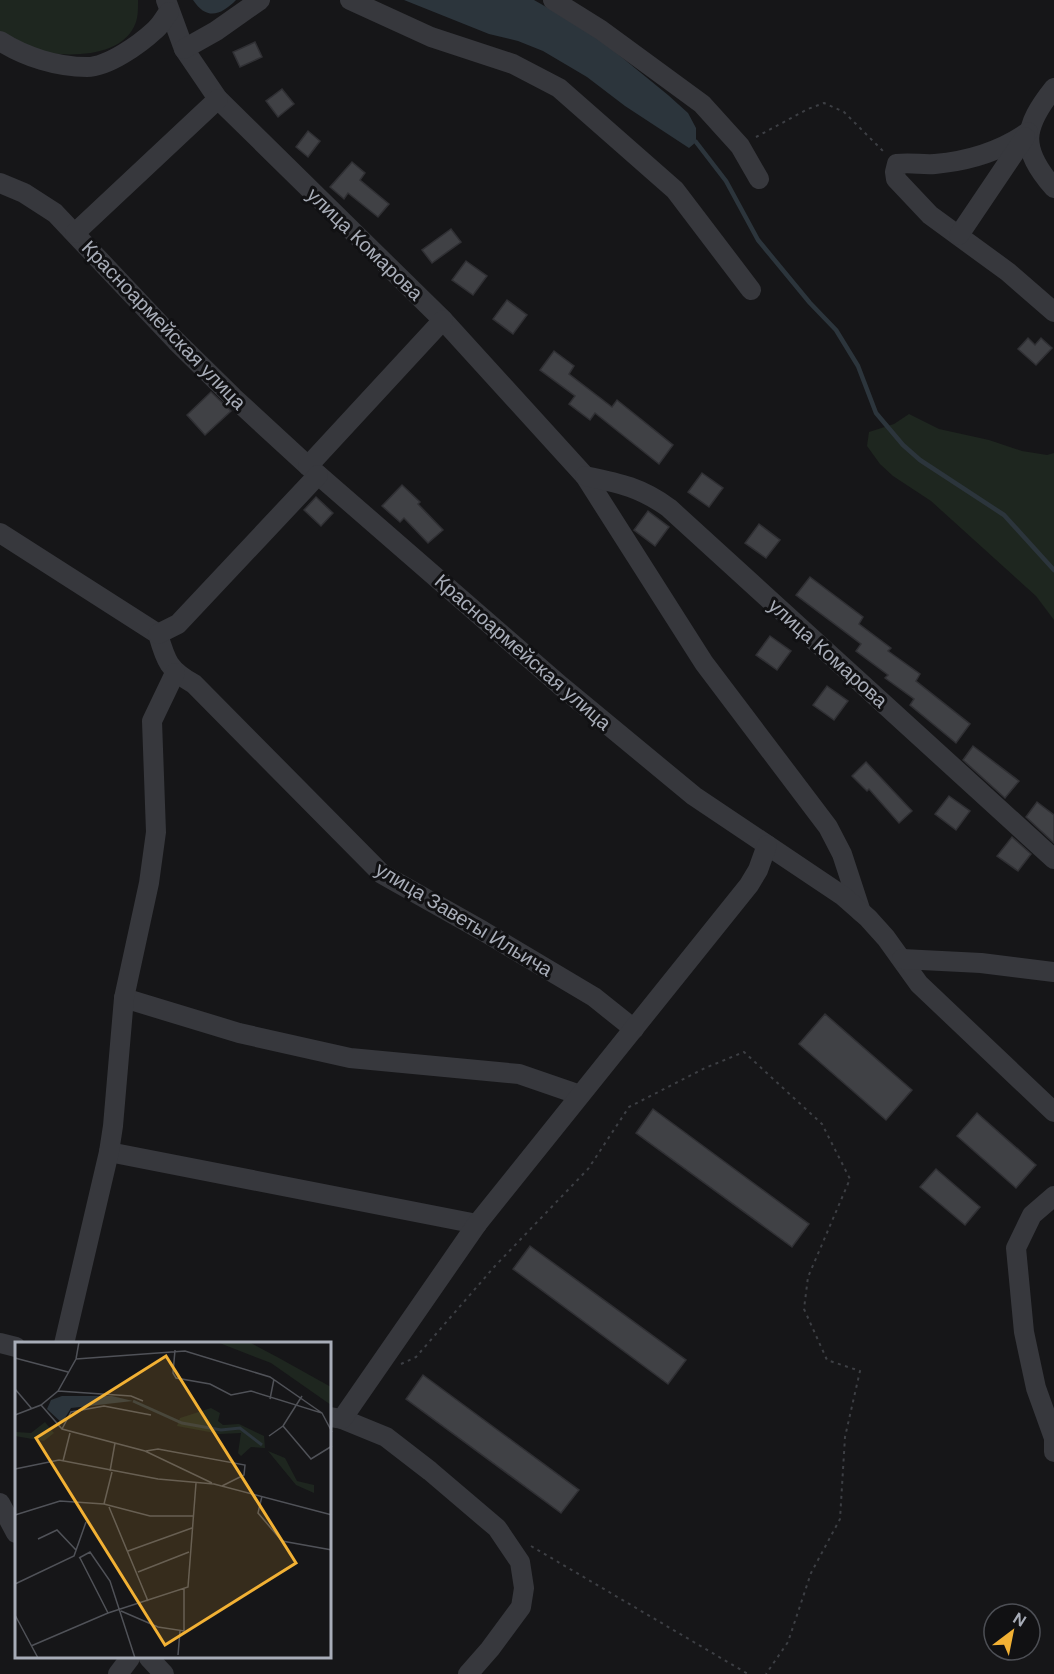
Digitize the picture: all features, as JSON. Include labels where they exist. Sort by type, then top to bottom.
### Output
[{"type":"street","points":[[184,49],[216,31],[260,0]]},
{"type":"street","points":[[350,0],[431,37],[513,64],[559,88],[675,190],[751,290]]},
{"type":"street","points":[[553,0],[601,30],[702,104],[740,146],[759,178]]},
{"type":"street","points":[[0,41],[12,49],[37,59],[89,67],[110,60],[141,42],[157,28],[167,6]]},
{"type":"street","name":"улица Комарова","points":[[167,6],[184,49],[218,99],[443,320],[585,476],[704,663],[828,827],[842,854],[861,912]]},
{"type":"street","points":[[959,235],[1028,132],[1036,112],[1054,87]]},
{"type":"street","points":[[75,233],[218,99]]},
{"type":"street","points":[[1028,132],[991,152],[934,164],[909,162],[897,164],[895,172],[902,186],[930,215],[1008,272],[1054,312]]},
{"type":"street","points":[[1028,132],[1030,147],[1036,163],[1054,188]]},
{"type":"street","name":"Красноармейская улица","points":[[0,183],[24,193],[47,208],[75,233],[176,341],[313,470],[561,686],[694,796],[843,896],[861,912],[902,958],[919,984],[1054,1112]]},
{"type":"street","points":[[0,533],[158,634],[178,624],[443,320]]},
{"type":"street","name":"улица Комарова","points":[[585,476],[635,487],[654,496],[669,508],[1054,859]]},
{"type":"street","name":"улица Заветы Ильича","points":[[158,634],[163,652],[175,673],[194,684],[382,874],[594,997],[634,1029]]},
{"type":"street","points":[[64,1342],[109,1152],[124,998],[149,883],[156,832],[152,721],[175,673]]},
{"type":"street","points":[[468,1674],[521,1607],[524,1588],[520,1562],[497,1528],[430,1471],[386,1437],[336,1418],[477,1224],[749,885],[758,870],[767,844]]},
{"type":"street","points":[[902,958],[981,963],[1054,972]]},
{"type":"street","points":[[124,998],[239,1033],[350,1058],[519,1074],[580,1095]]},
{"type":"street","points":[[109,1152],[477,1224]]},
{"type":"street","points":[[1054,1196],[1032,1215],[1016,1248],[1024,1332],[1036,1388],[1054,1438],[1054,1452]]},
{"type":"street","points":[[0,1342],[15,1347]]},
{"type":"street","points":[[0,1503],[15,1531]]},
{"type":"street","points":[[118,1674],[129,1659]]},
{"type":"path","points":[[740,146],[808,109],[824,103],[844,112],[897,164]]},
{"type":"path","points":[[398,1365],[416,1357],[495,1266],[588,1169],[630,1107],[705,1068],[744,1052],[822,1124],[850,1179],[808,1277],[804,1309],[827,1360],[860,1371],[844,1437],[840,1519],[811,1573],[788,1642],[766,1674]]},
{"type":"path","points":[[529,1545],[748,1674]]},
{"type":"shaded area","points":[[0,0],[138,0],[138,15],[129,34],[119,43],[107,49],[92,53],[48,53],[31,50],[0,37]]},
{"type":"shaded area","points":[[193,0],[236,0],[214,14],[198,7]]},
{"type":"shaded area","points":[[404,0],[534,0],[592,33],[668,95],[688,113],[696,128],[696,142],[689,148],[625,106],[587,77],[543,51],[518,41],[489,34]]},
{"type":"shaded area","points":[[909,414],[939,429],[989,440],[1022,451],[1047,455],[1054,453],[1054,620],[1036,596],[931,501],[893,476],[880,464],[867,446],[869,432],[894,424]]},
{"type":"building","points":[[255,42],[262,57],[240,67],[233,52]]},
{"type":"building","points":[[282,89],[294,104],[278,117],[266,101]]},
{"type":"building","points":[[308,131],[320,141],[308,157],[296,147]]},
{"type":"building","points":[[352,162],[365,173],[360,180],[389,204],[378,217],[348,193],[344,199],[330,187]]},
{"type":"building","points":[[451,229],[461,242],[432,263],[422,250]]},
{"type":"building","points":[[466,261],[487,276],[473,295],[452,280]]},
{"type":"building","points":[[507,300],[527,315],[513,334],[493,319]]},
{"type":"building","points":[[1028,338],[1035,345],[1041,338],[1052,348],[1036,365],[1018,349]]},
{"type":"building","points":[[554,351],[574,366],[569,374],[612,407],[617,400],[673,445],[659,464],[595,413],[590,420],[569,404],[575,396],[540,370]]},
{"type":"building","points":[[211,392],[231,411],[205,435],[187,415]]},
{"type":"building","points":[[702,473],[723,488],[709,507],[688,492]]},
{"type":"building","points":[[402,485],[420,502],[418,504],[443,530],[428,543],[404,518],[400,522],[382,506]]},
{"type":"building","points":[[316,497],[333,513],[321,526],[304,510]]},
{"type":"building","points":[[648,511],[669,527],[655,546],[634,530]]},
{"type":"building","points":[[759,524],[780,540],[766,558],[745,543]]},
{"type":"building","points":[[810,577],[863,617],[859,624],[891,648],[888,651],[920,674],[916,681],[970,724],[956,743],[910,705],[914,699],[885,678],[888,675],[856,651],[861,644],[796,595]]},
{"type":"building","points":[[770,636],[791,651],[777,670],[756,655]]},
{"type":"building","points":[[827,686],[848,701],[834,720],[813,705]]},
{"type":"building","points":[[973,746],[1019,781],[1005,798],[963,760]]},
{"type":"building","points":[[866,762],[912,811],[899,823],[869,789],[867,791],[852,776]]},
{"type":"building","points":[[949,796],[970,811],[956,830],[935,814]]},
{"type":"building","points":[[1037,802],[1054,815],[1054,843],[1026,817]]},
{"type":"building","points":[[1012,837],[1031,854],[1018,871],[997,856]]},
{"type":"building","points":[[825,1014],[912,1090],[886,1120],[799,1044]]},
{"type":"building","points":[[653,1109],[809,1224],[792,1247],[636,1133]]},
{"type":"building","points":[[977,1113],[1036,1165],[1016,1188],[957,1136]]},
{"type":"building","points":[[936,1169],[980,1207],[965,1225],[920,1187]]},
{"type":"building","points":[[530,1246],[686,1360],[668,1384],[513,1269]]},
{"type":"building","points":[[423,1375],[579,1490],[561,1513],[406,1399]]},
{"type":"waterway","points":[[696,142],[726,181],[758,240],[810,303],[836,330],[858,366],[876,413],[903,445],[920,460],[1004,515],[1054,570]]}]
